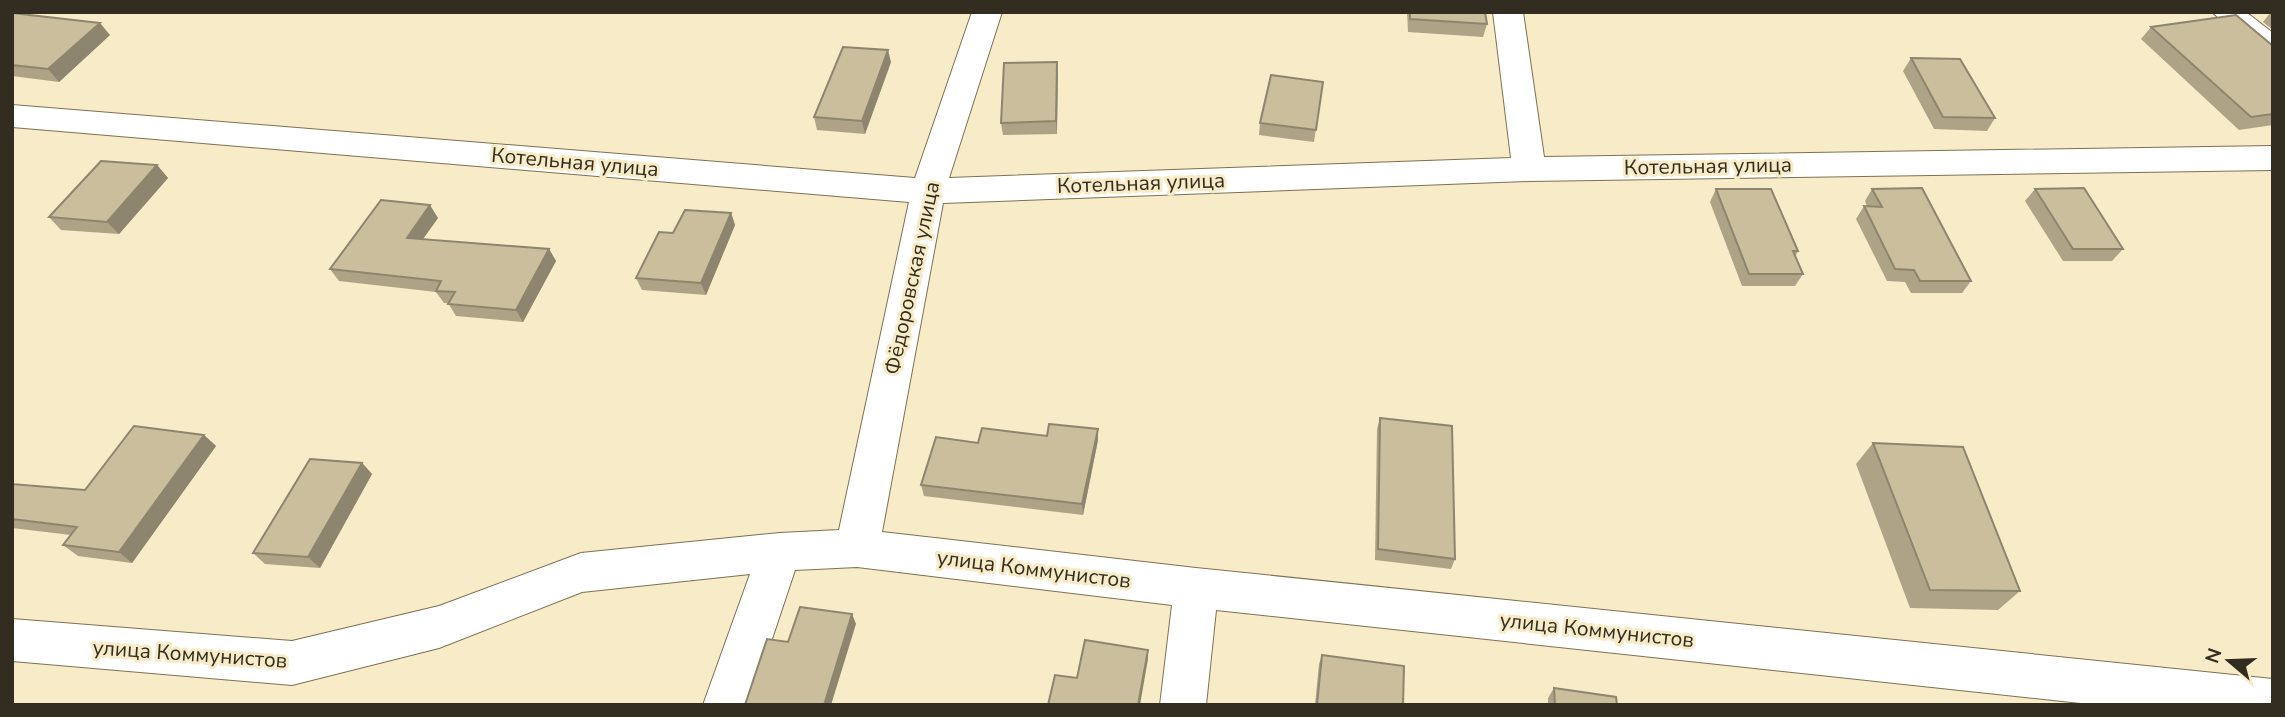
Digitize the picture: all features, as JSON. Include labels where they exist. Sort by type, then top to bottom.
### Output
[{"type":"street","name":"Фёдоровская улица","points":[[857,548],[928,191],[987,12]]},
{"type":"street","points":[[1508,12],[1529,169]]},
{"type":"street","points":[[2227,12],[2273,49]]},
{"type":"street","name":"Котельная улица","points":[[12,116],[928,191],[1529,169],[2273,158]]},
{"type":"street","name":"улица Коммунистов","points":[[12,640],[292,663],[439,627],[581,573],[780,552],[857,548],[2071,692],[2273,701]]},
{"type":"street","points":[[726,705],[780,552]]},
{"type":"street","points":[[1183,705],[1196,589]]},
{"type":"building","points":[[1410,12],[1485,12],[1487,24],[1410,19]]},
{"type":"building","points":[[12,13],[100,23],[48,69],[12,65]]},
{"type":"building","points":[[2236,15],[2273,46],[2273,114],[2251,117],[2151,27]]},
{"type":"building","points":[[843,47],[888,50],[862,121],[814,117]]},
{"type":"building","points":[[1911,58],[1960,59],[1995,118],[1943,117]]},
{"type":"building","points":[[1057,62],[1056,121],[1001,123],[1004,63]]},
{"type":"building","points":[[1271,75],[1323,82],[1316,130],[1260,123]]},
{"type":"building","points":[[101,161],[157,165],[107,222],[49,217]]},
{"type":"building","points":[[1922,188],[1971,281],[1920,281],[1914,270],[1895,269],[1864,206],[1882,207],[1872,189]]},
{"type":"building","points":[[2084,188],[2123,249],[2073,249],[2035,189]]},
{"type":"building","points":[[1716,189],[1771,189],[1798,251],[1793,251],[1803,274],[1749,274]]},
{"type":"building","points":[[381,200],[430,205],[407,238],[549,249],[516,310],[448,304],[455,292],[436,291],[441,281],[330,269]]},
{"type":"building","points":[[685,210],[731,213],[701,283],[636,278],[659,232],[673,233]]},
{"type":"building","points":[[1380,418],[1452,426],[1455,559],[1378,549]]},
{"type":"building","points":[[1049,424],[1098,429],[1082,504],[921,485],[936,437],[978,443],[982,428],[1047,436]]},
{"type":"building","points":[[134,426],[204,435],[119,552],[63,545],[77,527],[12,519],[12,484],[85,490]]},
{"type":"building","points":[[1873,443],[1963,447],[2020,591],[1930,590]]},
{"type":"building","points":[[310,459],[362,463],[308,557],[253,553]]},
{"type":"building","points":[[800,607],[852,614],[824,705],[745,705],[767,639],[788,642]]},
{"type":"building","points":[[1085,640],[1148,650],[1138,705],[1048,705],[1055,675],[1077,678]]},
{"type":"building","points":[[1322,655],[1404,666],[1403,705],[1317,705]]},
{"type":"building","points":[[1554,688],[1616,697],[1617,705],[1555,705]]}]
